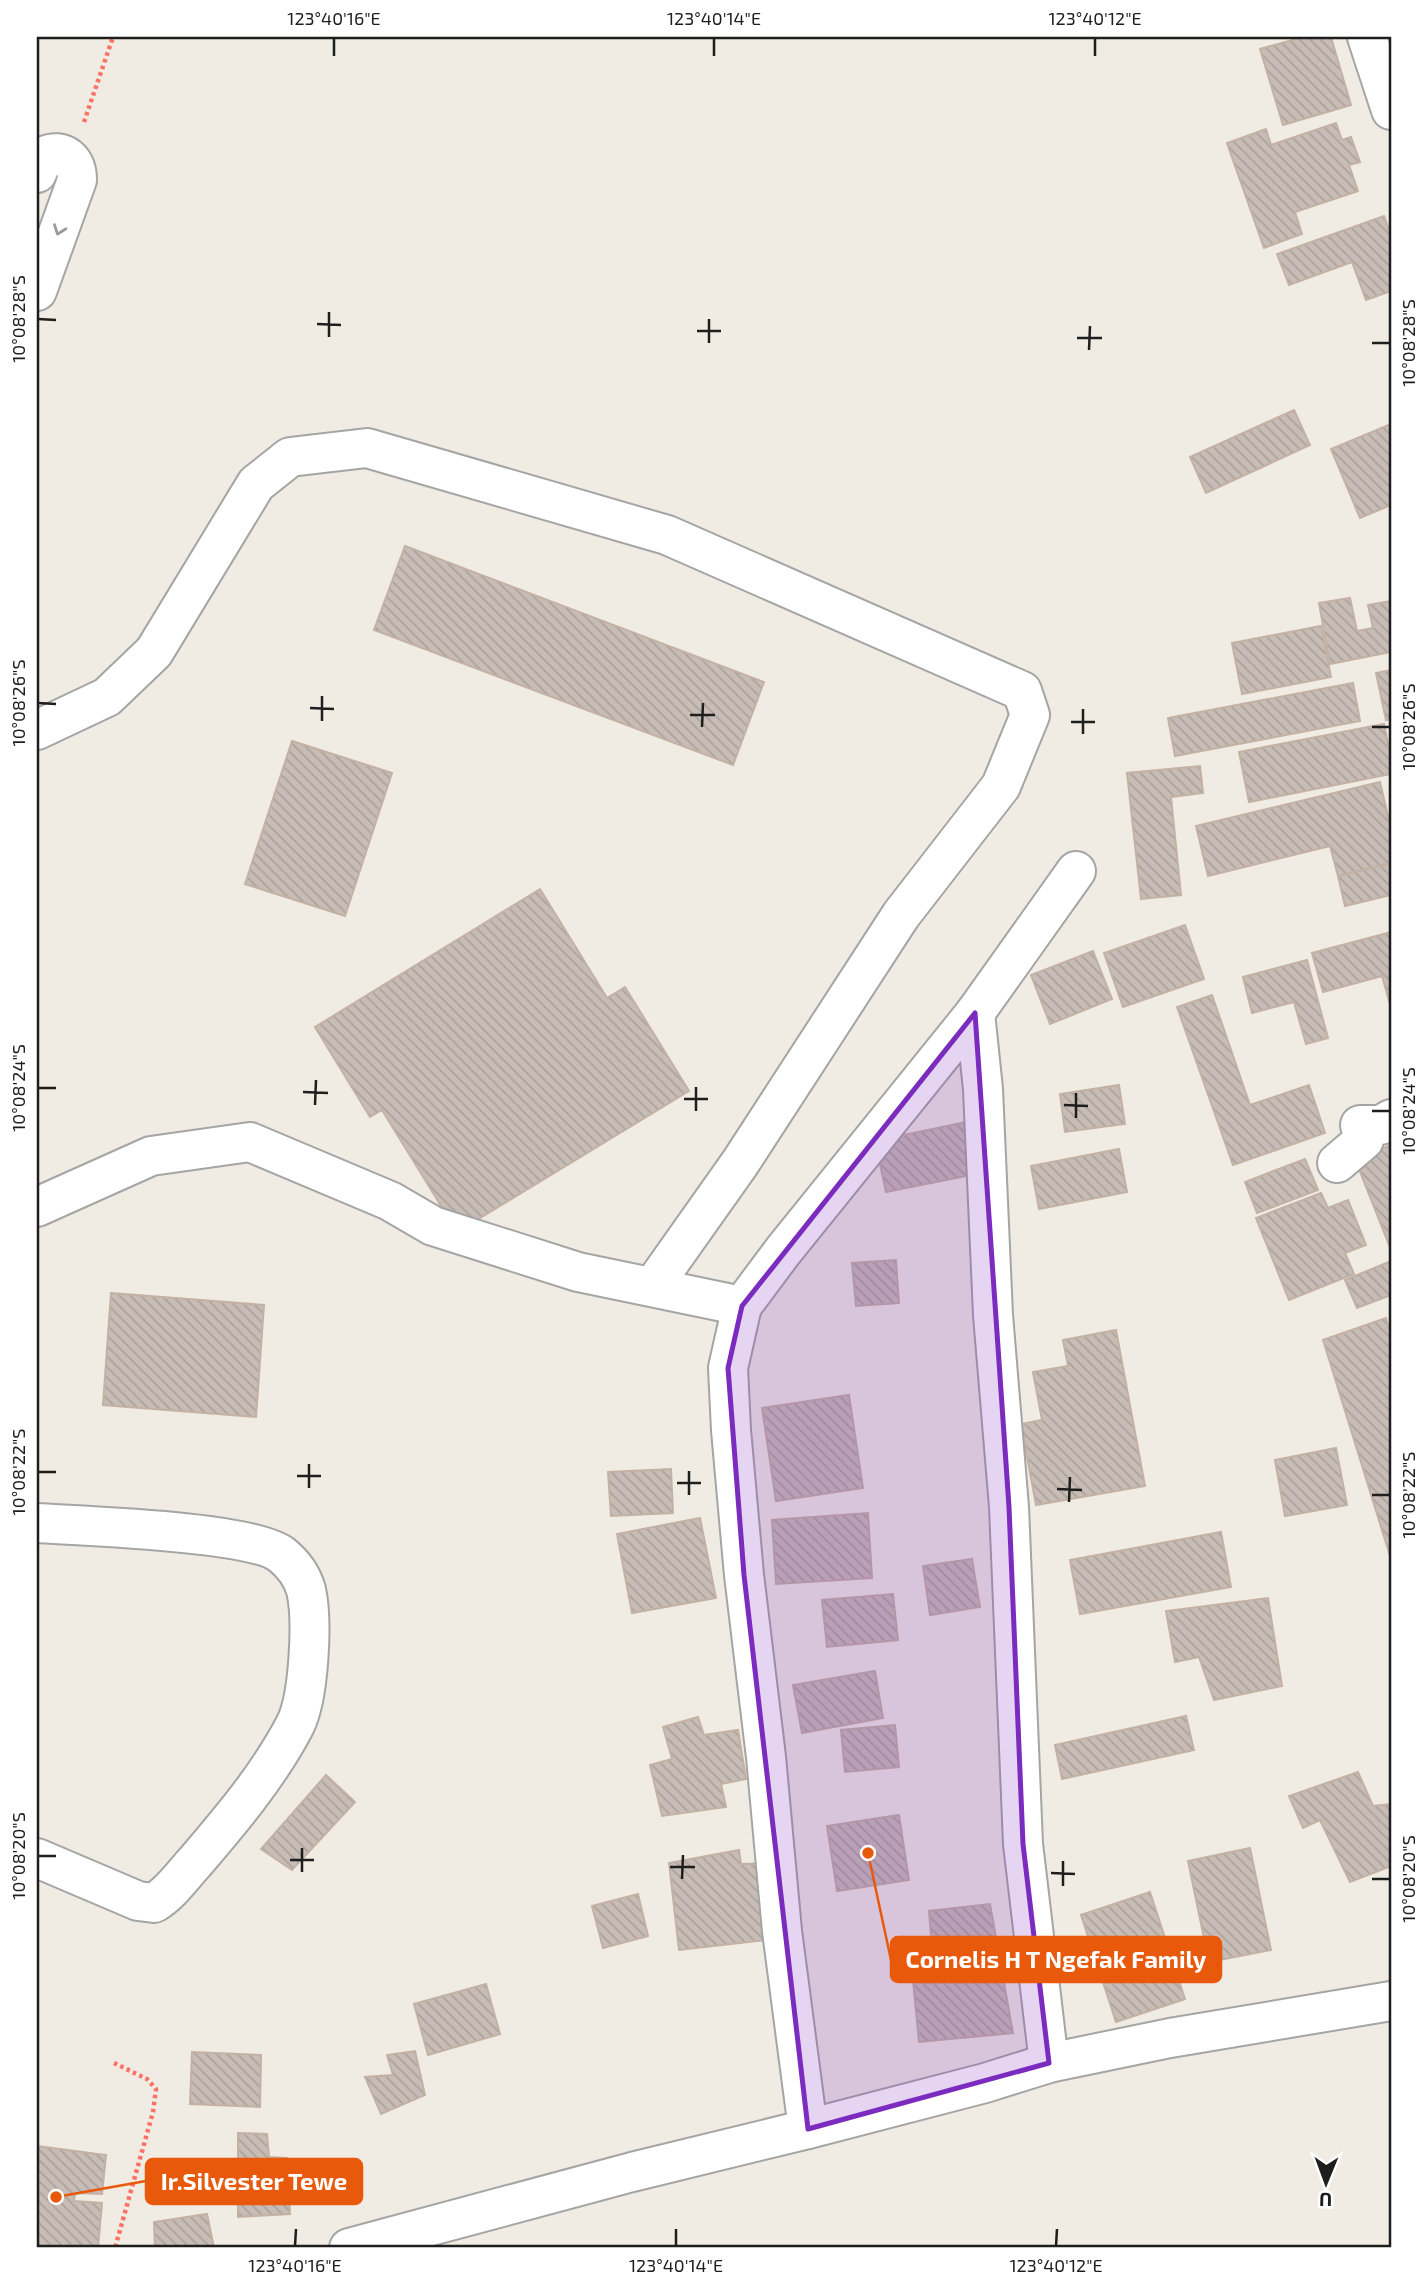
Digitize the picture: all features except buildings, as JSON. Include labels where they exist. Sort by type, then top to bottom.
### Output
[{"type":"street","points":[[1367,37],[1391,110]]},
{"type":"street","points":[[37,291],[77,180],[77,169],[54,166]]},
{"type":"street","points":[[37,730],[107,697],[154,652],[256,484],[290,457],[367,448],[667,535],[1023,691],[1030,715],[1001,786],[901,915],[740,1163],[653,1286]]},
{"type":"street","points":[[808,2129],[782,1931],[766,1757],[744,1575],[728,1368],[742,1306],[783,1251],[975,1013],[1076,871]]},
{"type":"street","points":[[975,1013],[983,1089],[993,1315],[1009,1507],[1023,1844],[1049,2063]]},
{"type":"street","points":[[1337,1163],[1364,1140],[1360,1125],[1381,1125],[1391,1119]]},
{"type":"street","points":[[37,1207],[151,1156],[250,1142],[390,1202],[433,1226],[578,1272],[742,1306]]},
{"type":"street","points":[[37,1523],[187,1534],[254,1543],[280,1553],[298,1571],[306,1588],[310,1620],[303,1704],[296,1724],[220,1833],[167,1894],[154,1903],[138,1901],[37,1858]]},
{"type":"street","points":[[349,2248],[632,2172],[985,2083],[1049,2063],[1170,2038],[1391,2001]]},
{"type":"path","points":[[54,166],[113,37]]},
{"type":"path","points":[[114,2063],[147,2079],[156,2089],[153,2112],[115,2248]]},
{"type":"highlighted area","points":[[975,1013],[1009,1507],[1023,1844],[1049,2063],[808,2129],[744,1575],[728,1368],[742,1306]]},
{"type":"place","name":"Cornelis H T Ngefak Family","points":[[868,1853]]},
{"type":"place","name":"Ir.Silvester Tewe","points":[[56,2197]]}]
